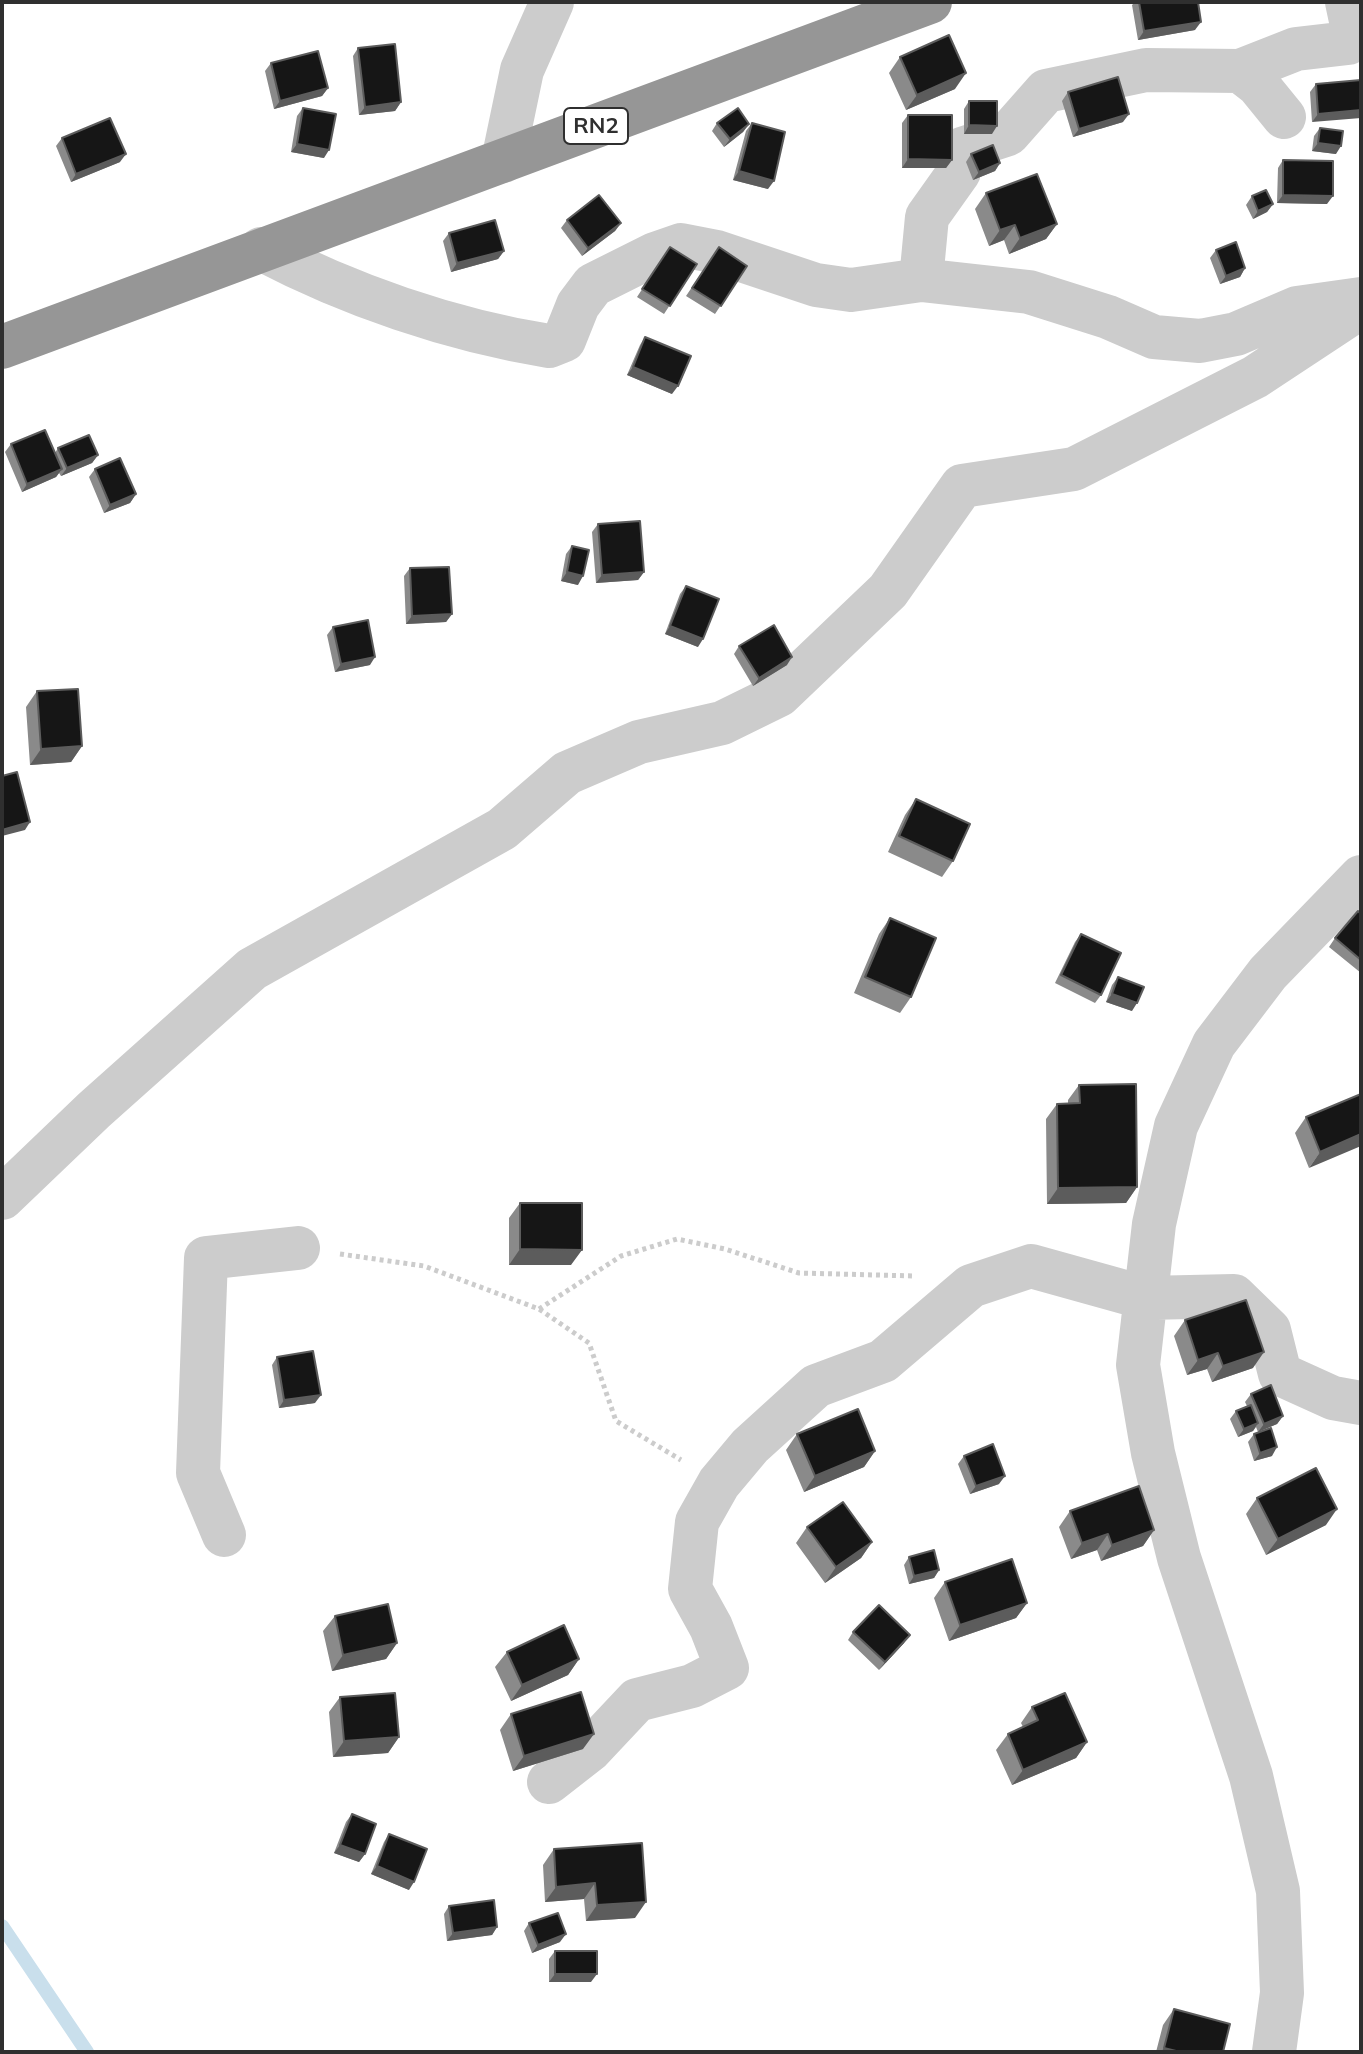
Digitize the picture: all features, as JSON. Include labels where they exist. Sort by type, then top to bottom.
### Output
[{"type":"highway","name":"RN2","points":[[2,347],[930,2]]},
{"type":"street","points":[[503,161],[522,70],[552,2]]},
{"type":"street","points":[[921,280],[927,217],[936,199],[959,172],[962,149],[1008,134],[1046,91],[1146,70],[1240,71],[1296,49],[1348,43],[1354,35],[1347,2]]},
{"type":"street","points":[[1240,71],[1258,85],[1284,117]]},
{"type":"street","points":[[261,249],[307,273],[427,317],[549,346],[564,340],[578,305],[593,285],[681,245],[717,252],[773,272],[839,289],[921,280],[1029,292],[1108,317],[1154,337],[1200,341],[1236,334],[1297,308],[1361,299]]},
{"type":"street","points":[[2,1198],[94,1110],[252,969],[502,829],[567,773],[639,742],[722,723],[779,695],[888,591],[962,486],[1074,469],[1255,377],[1361,307]]},
{"type":"street","points":[[1274,2052],[1282,1993],[1278,1891],[1251,1776],[1179,1558],[1153,1453],[1138,1365],[1154,1224],[1176,1126],[1214,1044],[1268,973],[1361,877]]},
{"type":"street","points":[[224,1535],[198,1473],[206,1258],[298,1248]]},
{"type":"street","points":[[549,1782],[590,1750],[637,1700],[692,1686],[727,1668],[711,1627],[690,1589],[697,1522],[719,1483],[750,1446],[816,1386],[883,1361],[971,1286],[1031,1266],[1146,1298],[1234,1296],[1269,1330],[1280,1374],[1333,1398],[1361,1403]]},
{"type":"path","points":[[539,1309],[621,1256],[677,1239],[725,1249],[799,1273],[905,1275],[971,1286]]},
{"type":"path","points":[[298,1248],[424,1266],[539,1309],[589,1343],[616,1421],[719,1483]]},
{"type":"building","points":[[1139,2],[1198,2],[1201,22],[1144,31]]},
{"type":"building","points":[[949,35],[966,73],[917,95],[900,57]]},
{"type":"building","points":[[395,44],[401,102],[365,107],[358,48]]},
{"type":"building","points":[[318,51],[328,88],[280,101],[271,63]]},
{"type":"building","points":[[1118,77],[1129,114],[1079,129],[1068,92]]},
{"type":"building","points":[[1361,80],[1361,110],[1318,114],[1316,84]]},
{"type":"building","points":[[969,101],[997,101],[997,126],[969,125]]},
{"type":"building","points":[[303,108],[336,114],[329,150],[297,144]]},
{"type":"building","points":[[738,108],[749,124],[730,139],[717,123]]},
{"type":"building","points":[[908,115],[952,115],[952,160],[908,159]]},
{"type":"building","points":[[110,118],[126,154],[76,174],[62,138]]},
{"type":"building","points":[[752,123],[785,132],[774,181],[739,171]]},
{"type":"building","points":[[1320,128],[1343,131],[1341,146],[1318,143]]},
{"type":"building","points":[[993,145],[1000,163],[979,172],[971,154]]},
{"type":"building","points":[[1283,160],[1333,161],[1333,196],[1283,195]]},
{"type":"building","points":[[1037,174],[1057,224],[1020,238],[1015,225],[1000,230],[986,193]]},
{"type":"building","points":[[1266,190],[1273,204],[1258,211],[1252,196]]},
{"type":"building","points":[[599,195],[621,223],[588,248],[567,220]]},
{"type":"building","points":[[495,220],[504,251],[457,263],[449,233]]},
{"type":"building","points":[[1236,242],[1245,268],[1226,276],[1216,250]]},
{"type":"building","points":[[670,247],[697,264],[670,306],[642,289]]},
{"type":"building","points":[[719,247],[747,266],[721,306],[692,288]]},
{"type":"building","points":[[645,337],[691,356],[678,386],[633,367]]},
{"type":"building","points":[[45,430],[62,469],[27,484],[11,444]]},
{"type":"building","points":[[89,435],[98,455],[67,468],[58,448]]},
{"type":"building","points":[[120,458],[136,494],[110,505],[95,469]]},
{"type":"building","points":[[640,521],[644,572],[602,575],[598,524]]},
{"type":"building","points":[[572,546],[589,550],[583,576],[567,572]]},
{"type":"building","points":[[449,567],[452,614],[412,616],[410,568]]},
{"type":"building","points":[[686,586],[719,599],[703,639],[670,626]]},
{"type":"building","points":[[368,620],[375,657],[341,664],[333,627]]},
{"type":"building","points":[[774,625],[792,657],[759,678],[739,646]]},
{"type":"building","points":[[78,689],[82,746],[41,749],[37,691]]},
{"type":"building","points":[[17,772],[30,822],[2,830],[2,776]]},
{"type":"building","points":[[916,799],[970,824],[953,861],[899,836]]},
{"type":"building","points":[[1358,911],[1361,914],[1361,960],[1335,938]]},
{"type":"building","points":[[890,918],[936,938],[911,997],[865,977]]},
{"type":"building","points":[[1081,934],[1121,953],[1101,995],[1061,975]]},
{"type":"building","points":[[1118,977],[1144,987],[1137,1003],[1112,994]]},
{"type":"building","points":[[1136,1084],[1137,1187],[1058,1188],[1057,1104],[1080,1103],[1079,1085]]},
{"type":"building","points":[[1361,1094],[1361,1134],[1320,1152],[1306,1117]]},
{"type":"building","points":[[520,1203],[582,1203],[582,1250],[520,1249]]},
{"type":"building","points":[[1246,1300],[1264,1352],[1223,1366],[1218,1353],[1198,1360],[1185,1320]]},
{"type":"building","points":[[313,1351],[321,1395],[284,1400],[277,1357]]},
{"type":"building","points":[[1271,1385],[1283,1416],[1264,1424],[1251,1394]]},
{"type":"building","points":[[1251,1405],[1258,1423],[1244,1429],[1236,1411]]},
{"type":"building","points":[[858,1409],[875,1451],[815,1476],[797,1434]]},
{"type":"building","points":[[1271,1428],[1277,1447],[1260,1453],[1254,1434]]},
{"type":"building","points":[[993,1444],[1005,1476],[976,1486],[964,1456]]},
{"type":"building","points":[[1316,1468],[1337,1509],[1278,1539],[1257,1498]]},
{"type":"building","points":[[1139,1486],[1154,1530],[1112,1545],[1108,1534],[1082,1543],[1070,1511]]},
{"type":"building","points":[[843,1502],[872,1542],[836,1567],[807,1527]]},
{"type":"building","points":[[934,1550],[939,1570],[914,1576],[909,1557]]},
{"type":"building","points":[[1012,1559],[1027,1603],[960,1625],[945,1582]]},
{"type":"building","points":[[388,1604],[397,1643],[343,1655],[335,1616]]},
{"type":"building","points":[[879,1605],[910,1635],[885,1662],[853,1632]]},
{"type":"building","points":[[564,1625],[579,1659],[522,1685],[507,1652]]},
{"type":"building","points":[[581,1692],[594,1734],[524,1756],[511,1714]]},
{"type":"building","points":[[395,1693],[399,1737],[344,1741],[340,1697]]},
{"type":"building","points":[[1065,1693],[1087,1742],[1023,1770],[1008,1734],[1038,1720],[1032,1707]]},
{"type":"building","points":[[352,1814],[376,1824],[365,1854],[340,1845]]},
{"type":"building","points":[[389,1834],[427,1849],[414,1882],[377,1866]]},
{"type":"building","points":[[642,1843],[646,1902],[597,1905],[595,1883],[556,1887],[554,1849]]},
{"type":"building","points":[[494,1900],[497,1927],[453,1933],[449,1906]]},
{"type":"building","points":[[558,1913],[566,1934],[538,1945],[529,1923]]},
{"type":"building","points":[[555,1951],[597,1951],[597,1974],[555,1974]]},
{"type":"building","points":[[1174,2009],[1230,2024],[1223,2052],[1180,2052],[1164,2048]]},
{"type":"waterway","points":[[2,1926],[87,2052]]}]
